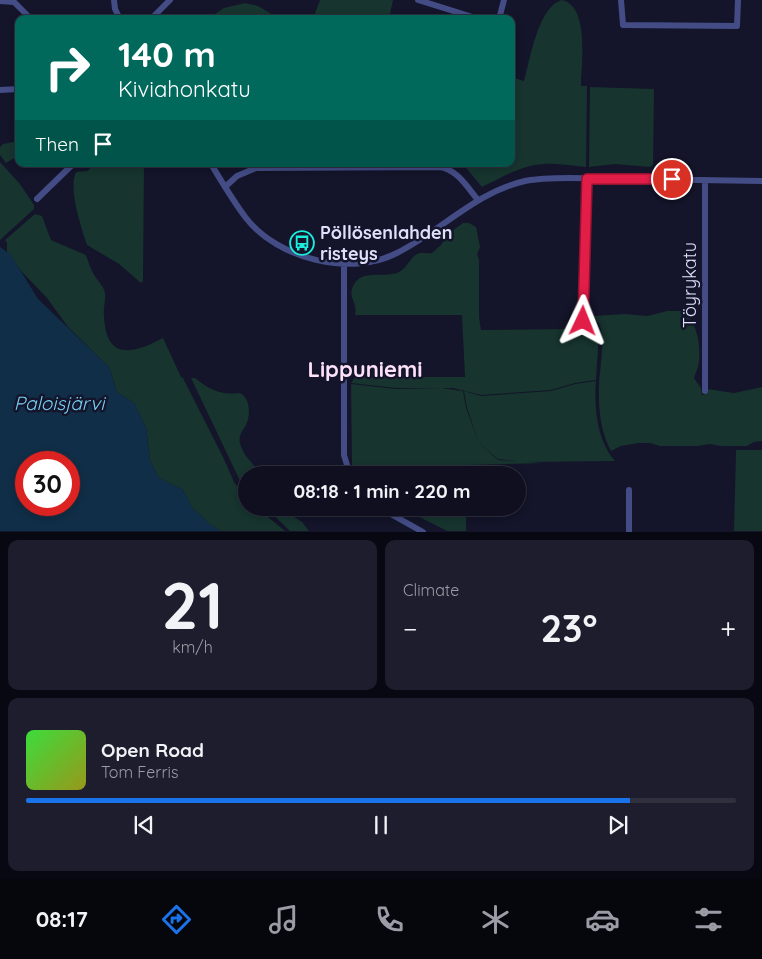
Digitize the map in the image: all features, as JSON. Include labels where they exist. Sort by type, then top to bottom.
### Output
[{"type":"street","points":[[114,0],[118,15]]},
{"type":"street","points":[[155,15],[170,0]]},
{"type":"street","points":[[418,0],[466,15]]},
{"type":"street","points":[[500,15],[504,0]]},
{"type":"street","points":[[621,0],[623,25],[728,26],[737,26],[738,0]]},
{"type":"street","points":[[0,1],[15,1],[27,15]]},
{"type":"street","points":[[0,90],[15,89]]},
{"type":"street","points":[[37,199],[70,167]]},
{"type":"street","points":[[213,167],[246,218],[256,229],[279,246],[310,258],[326,262],[344,263],[370,263],[399,253],[478,200],[504,188],[526,181],[542,178],[762,181]]},
{"type":"street","points":[[225,187],[237,176],[256,168],[439,167],[447,168],[460,178],[478,200]]},
{"type":"street","points":[[583,321],[587,179]]},
{"type":"street","name":"Töyrykatu","points":[[704,391],[705,180]]},
{"type":"street","points":[[344,263],[344,455],[347,466]]},
{"type":"street","points":[[629,490],[629,532]]},
{"type":"street","points":[[394,516],[423,532]]},
{"type":"green space","points":[[320,0],[393,0],[390,15],[314,15]]},
{"type":"green space","points":[[562,0],[571,5],[577,13],[580,24],[582,37],[581,86],[587,86],[586,167],[554,164],[536,165],[512,172],[482,187],[467,167],[515,167],[515,78],[524,81],[536,35],[547,12],[554,4]]},
{"type":"green space","points":[[245,3],[258,6],[273,15],[213,15],[224,8]]},
{"type":"green space","points":[[590,87],[654,89],[653,165],[650,167],[615,164],[589,167]]},
{"type":"green space","points":[[15,142],[15,157],[6,163],[0,155],[0,147],[3,144]]},
{"type":"green space","points":[[0,162],[20,184],[34,205],[34,209],[0,240]]},
{"type":"green space","points":[[92,167],[144,167],[143,281],[141,283],[119,264],[87,245],[74,198],[74,179],[76,172],[87,171]]},
{"type":"green space","points":[[35,214],[42,216],[51,240],[86,255],[93,273],[104,290],[106,331],[110,341],[116,347],[123,350],[132,350],[163,338],[238,487],[238,516],[267,516],[285,531],[221,531],[212,526],[193,509],[183,490],[159,478],[150,461],[146,427],[134,403],[117,392],[109,367],[68,327],[47,298],[22,272],[7,252],[5,240]]},
{"type":"green space","points":[[463,223],[469,223],[476,227],[480,247],[477,254],[479,260],[479,317],[481,330],[570,329],[579,331],[587,324],[596,325],[599,333],[596,380],[575,383],[551,390],[481,395],[453,388],[396,388],[351,383],[355,377],[465,377],[462,315],[355,315],[356,311],[351,292],[359,278],[397,273],[417,254],[432,253],[441,245],[449,233]]},
{"type":"green space","points":[[667,311],[684,311],[689,316],[696,330],[699,360],[694,378],[701,388],[702,395],[706,394],[707,389],[734,393],[762,387],[762,441],[754,442],[747,446],[710,444],[698,446],[660,446],[650,443],[639,443],[621,446],[611,451],[604,435],[599,409],[602,334],[598,322],[589,321],[594,316],[625,314],[647,316]]},
{"type":"green space","points":[[191,378],[195,378],[216,391],[240,393],[248,402],[249,416],[240,435],[240,443],[246,456],[255,466],[238,466],[238,477]]},
{"type":"green space","points":[[596,381],[596,413],[598,423],[604,443],[615,461],[524,462],[498,459],[479,443],[467,408],[464,391],[481,396],[551,391],[575,384]]},
{"type":"green space","points":[[351,384],[396,389],[441,388],[463,391],[466,408],[479,443],[498,460],[545,463],[466,466],[352,465]]},
{"type":"green space","points":[[736,450],[762,450],[762,531],[734,531]]},
{"type":"green space","points":[[274,516],[293,516],[302,522],[309,531],[290,531]]},
{"type":"green space","points":[[418,516],[466,516],[466,531],[447,531]]},
{"type":"water","name":"Paloisjärvi","points":[[0,247],[11,255],[38,299],[109,367],[117,392],[134,403],[146,427],[150,461],[159,478],[183,490],[193,509],[212,526],[221,531],[0,531]]},
{"type":"place","name":"Pöllösenlahden risteys","points":[[302,243]]},
{"type":"district","name":"Lippuniemi","points":[[365,369]]},
{"type":"route","points":[[583,321],[587,179],[672,179]]}]
